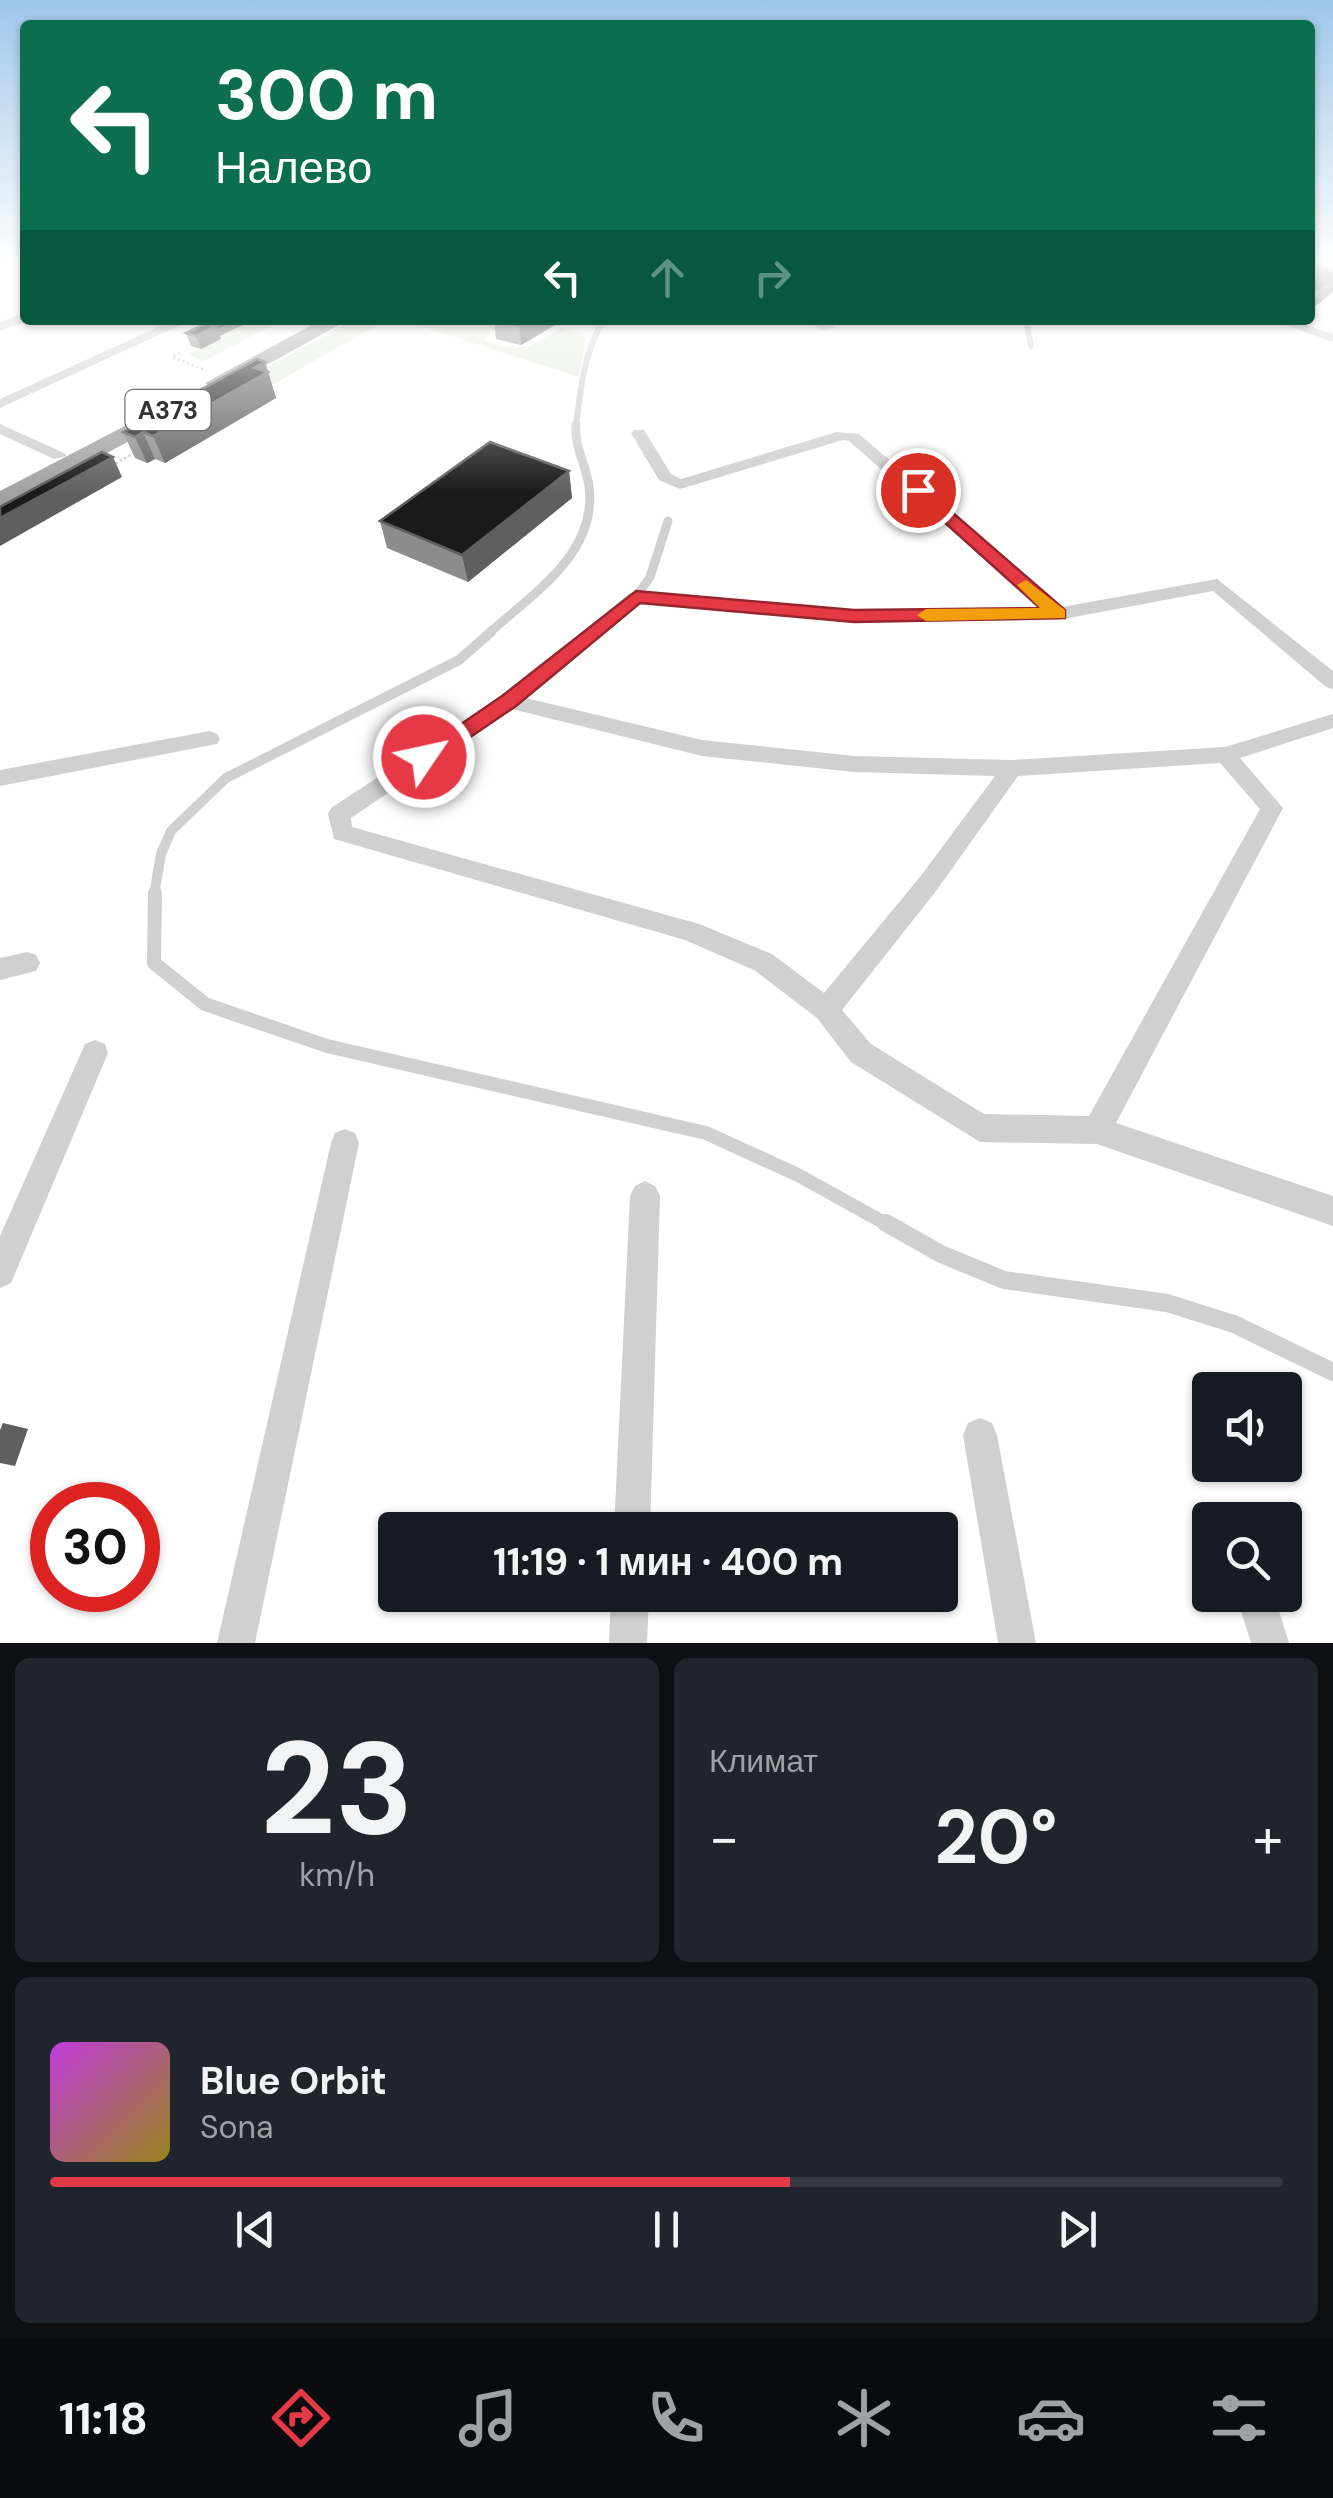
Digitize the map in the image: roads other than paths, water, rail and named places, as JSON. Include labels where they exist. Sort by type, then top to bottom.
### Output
[{"type":"highway","name":"A373","points":[[0,488],[273,340]]},
{"type":"highway","name":"A373","points":[[0,502],[301,340]]},
{"type":"street","points":[[0,404],[142,340]]},
{"type":"street","points":[[0,428],[59,456]]},
{"type":"street","points":[[638,433],[665,477],[680,484],[842,435],[854,436],[1058,614]]},
{"type":"street","points":[[1333,682],[1216,586],[1058,614],[854,616],[636,597],[509,701],[339,814],[342,832],[690,930],[763,962],[826,1010],[861,1053],[980,1128],[1097,1130],[1333,1211]]},
{"type":"street","points":[[509,701],[702,748],[854,764],[1012,768],[1224,755],[1333,721]]},
{"type":"street","points":[[0,778],[210,739]]},
{"type":"street","points":[[1097,1130],[1272,808],[1224,755]]},
{"type":"street","points":[[826,1010],[928,884],[1012,768]]},
{"type":"street","points":[[0,969],[28,964]]},
{"type":"street","points":[[0,1272],[95,1053]]},
{"type":"street","points":[[236,1643],[344,1143]]},
{"type":"street","points":[[633,1512],[644,1196]]},
{"type":"street","points":[[980,1435],[1017,1643]]},
{"type":"street","points":[[628,1643],[629,1612]]},
{"type":"street","points":[[1260,1612],[1270,1643]]},
{"type":"lane","points":[[594,340],[580,390],[575,438],[588,486],[588,522],[572,558],[459,660],[226,778],[195,804],[166,839],[152,908],[154,964],[205,1004],[327,1046],[706,1133],[798,1176],[941,1254],[1004,1280],[1168,1303],[1234,1324],[1333,1372]]},
{"type":"lane","points":[[1030,340],[1031,346]]},
{"type":"lane","points":[[636,597],[650,577],[668,522]]}]
